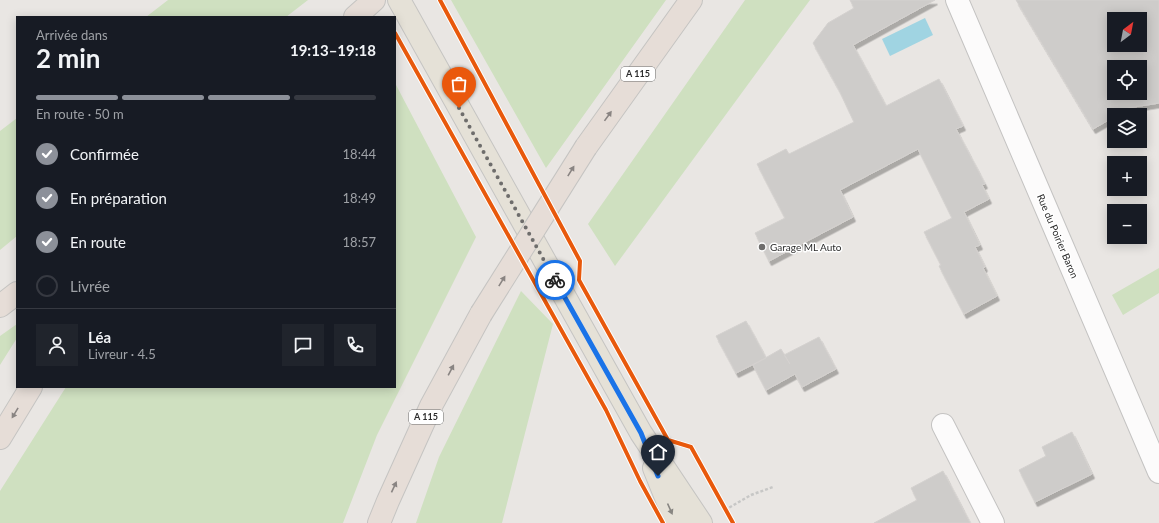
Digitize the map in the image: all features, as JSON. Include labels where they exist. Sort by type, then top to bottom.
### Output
[{"type":"highway","points":[[356,16],[374,0]]},
{"type":"highway","name":"A 115","points":[[379,523],[431,406],[481,314],[586,148],[691,0]]},
{"type":"highway","points":[[0,306],[16,294]]},
{"type":"highway","points":[[0,438],[30,388]]},
{"type":"main road","points":[[399,0],[641,433],[701,523]]},
{"type":"main road","points":[[641,433],[677,523]]},
{"type":"street","name":"Rue du Poirier Baron","points":[[957,0],[1114,363],[1159,472]]},
{"type":"street","points":[[943,425],[993,523]]},
{"type":"path","points":[[701,523],[751,495],[773,487]]},
{"type":"path","points":[[722,503],[729,516]]},
{"type":"green space","points":[[168,0],[308,0],[287,16],[147,16]]},
{"type":"green space","points":[[451,0],[666,0],[546,168]]},
{"type":"green space","points":[[745,0],[810,0],[615,266],[588,224]]},
{"type":"green space","points":[[396,85],[476,237],[377,435],[343,523],[0,523],[0,491],[65,388],[396,388]]},
{"type":"green space","points":[[16,119],[16,237],[0,250],[0,131]]},
{"type":"green space","points":[[1159,268],[1159,293],[1123,315],[1112,295]]},
{"type":"green space","points":[[521,291],[553,324],[502,523],[416,523],[439,457]]},
{"type":"green space","points":[[16,325],[16,340],[0,365],[0,336]]},
{"type":"water","points":[[925,18],[933,35],[890,56],[882,39]]},
{"type":"building","points":[[850,0],[935,0],[853,45],[886,106],[939,79],[963,126],[956,129],[985,184],[982,185],[989,199],[964,212],[980,245],[975,247],[985,267],[983,268],[997,296],[964,314],[939,266],[941,265],[924,232],[952,218],[918,149],[840,190],[853,217],[769,261],[755,233],[785,218],[757,164],[786,149],[789,154],[854,122],[839,90],[813,43],[828,23],[854,8]]},
{"type":"building","points":[[1016,0],[1159,0],[1159,103],[1128,108],[1107,108],[1107,121],[1093,129]]},
{"type":"building","points":[[746,321],[766,358],[736,373],[716,336]]},
{"type":"building","points":[[819,337],[836,369],[802,387],[795,374],[766,390],[753,365],[781,349],[784,355]]},
{"type":"building","points":[[1072,432],[1092,474],[1035,502],[1019,470],[1046,456],[1042,447]]},
{"type":"building","points":[[943,471],[970,523],[874,523],[917,500],[911,488]]},
{"type":"cycle path","points":[[440,0],[580,261],[579,280],[668,440],[691,447],[733,523]]},
{"type":"cycle path","points":[[396,35],[606,410],[640,481],[663,523]]},
{"type":"way so far","points":[[459,108],[555,280]]},
{"type":"place","name":"Garage ML Auto","points":[[762,247]]},
{"type":"route","points":[[555,280],[641,433],[658,476]]}]
